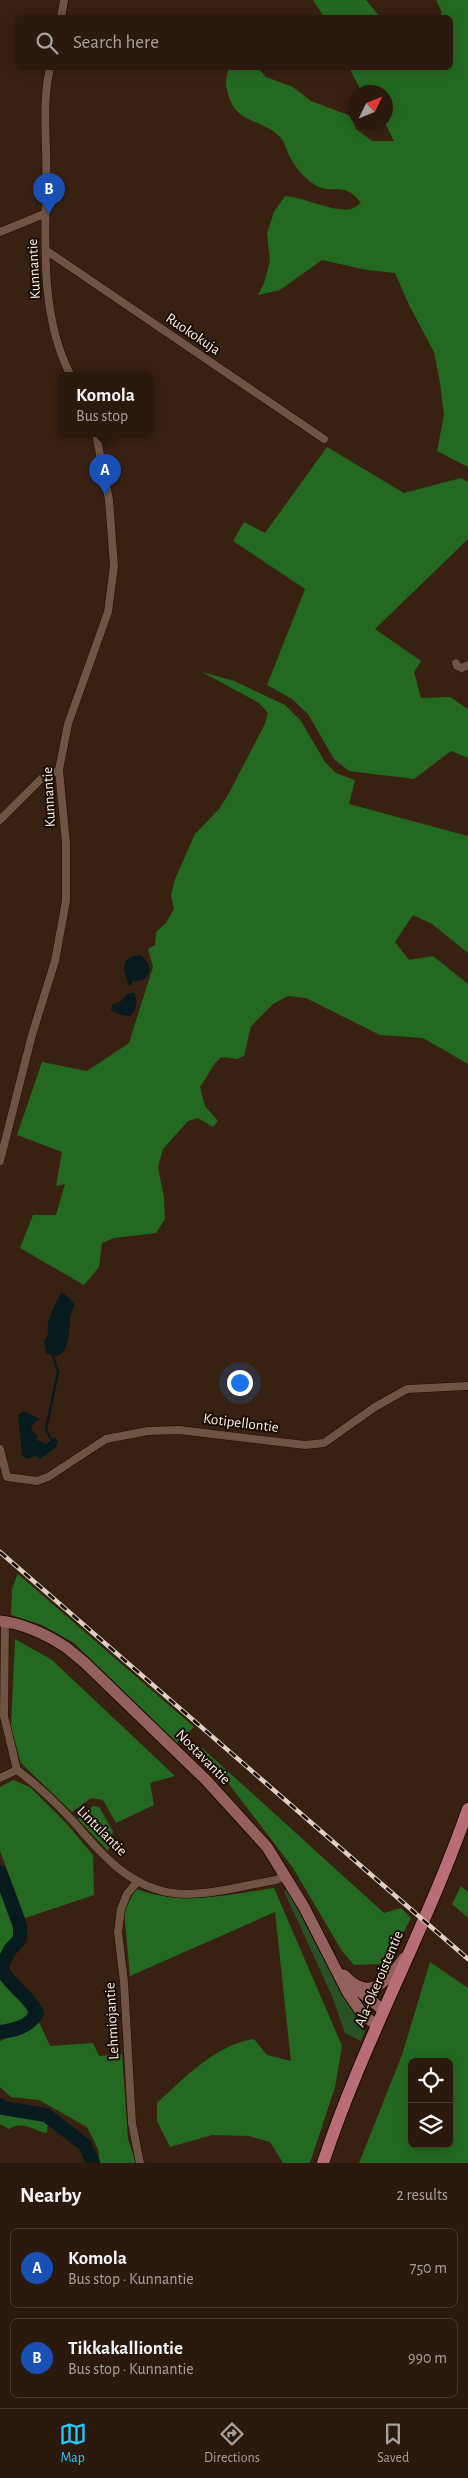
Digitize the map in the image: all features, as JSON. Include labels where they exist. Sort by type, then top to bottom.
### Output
[{"type":"main road","name":"Ala-Okeroistentie","points":[[323,2163],[383,2010],[452,1851],[468,1809]]},
{"type":"street","points":[[62,15],[64,0]]},
{"type":"street","name":"Kunnantie","points":[[50,70],[44,138],[46,185],[44,214],[48,302],[61,357],[69,372]]},
{"type":"street","points":[[0,232],[44,214]]},
{"type":"street","name":"Ruokokuja","points":[[47,250],[324,439]]},
{"type":"street","name":"Kunnantie","points":[[0,1157],[32,1035],[55,961],[66,901],[66,843],[59,770],[68,724],[108,612],[114,566],[109,500],[97,437]]},
{"type":"street","points":[[456,662],[457,666],[462,668],[468,665]]},
{"type":"street","points":[[0,820],[42,778],[59,770]]},
{"type":"street","name":"Kotipellontie","points":[[0,1449],[7,1477],[37,1481],[48,1477],[106,1438],[148,1431],[179,1430],[305,1445],[324,1443],[375,1407],[407,1390],[468,1386]]},
{"type":"street","points":[[0,1778],[17,1770],[4,1716],[3,1621]]},
{"type":"street","name":"Nostavantie","points":[[3,1621],[46,1634],[86,1663],[246,1822],[286,1876],[336,1967],[348,1993],[364,2016],[377,2025]]},
{"type":"street","name":"Lintulantie","points":[[17,1770],[70,1818],[102,1855],[137,1882],[158,1890],[202,1893],[276,1880],[286,1876]]},
{"type":"street","name":"Lehmiojantie","points":[[137,1882],[127,1894],[118,1932],[124,1982],[132,2124],[140,2163]]},
{"type":"street","points":[[354,1986],[370,1990],[383,1983],[409,1950]]},
{"type":"street","name":"Nostavantie","points":[[336,1967],[354,1986],[383,2010]]},
{"type":"green space","points":[[313,0],[366,0],[378,15],[323,15]]},
{"type":"green space","points":[[436,0],[468,0],[468,467],[437,451],[444,415],[434,352],[409,305],[395,273],[367,270],[322,260],[280,290],[258,295],[264,283],[270,262],[267,233],[274,212],[285,196],[345,210],[352,209],[361,203],[349,192],[323,188],[308,180],[294,164],[281,138],[267,127],[244,117],[238,112],[233,106],[226,86],[228,70],[260,70],[266,77],[293,87],[311,101],[348,115],[348,130],[357,130],[372,141],[394,141],[388,130],[393,130],[393,85],[358,85],[350,70],[453,70],[453,15],[440,15],[442,13]]},
{"type":"green space","points":[[327,447],[404,493],[461,478],[468,482],[468,539],[375,629],[421,661],[414,672],[421,698],[450,697],[468,709],[468,758],[451,751],[414,779],[349,771],[334,759],[308,714],[292,699],[267,685],[305,589],[233,541],[244,522],[265,533]]},
{"type":"green space","points":[[202,672],[234,681],[285,705],[301,721],[325,762],[336,773],[355,780],[349,804],[468,836],[468,953],[432,924],[413,915],[395,942],[409,960],[433,956],[468,984],[468,1064],[423,1038],[380,1035],[306,998],[288,996],[273,1004],[251,1026],[244,1056],[237,1059],[222,1057],[213,1066],[200,1087],[205,1106],[218,1121],[213,1127],[198,1118],[188,1121],[163,1149],[158,1167],[164,1198],[165,1219],[156,1233],[114,1238],[102,1243],[99,1267],[84,1285],[20,1248],[33,1215],[56,1215],[65,1184],[56,1186],[62,1152],[17,1135],[42,1062],[87,1071],[129,1043],[153,967],[148,949],[155,945],[156,932],[166,923],[174,909],[171,895],[175,879],[195,834],[219,809],[228,795],[265,724],[268,713],[259,703]]},
{"type":"green space","points":[[18,1573],[194,1727],[177,1743],[74,1643],[42,1625],[11,1615],[12,1589]]},
{"type":"green space","points":[[15,1639],[52,1660],[175,1776],[150,1783],[154,1805],[116,1823],[103,1800],[91,1798],[72,1812],[21,1763],[11,1728]]},
{"type":"green space","points":[[200,1746],[384,1913],[401,1908],[411,1918],[392,1954],[380,1964],[354,1965],[342,1951],[293,1868]]},
{"type":"green space","points":[[13,1780],[30,1787],[66,1823],[93,1855],[94,1895],[25,1918],[0,1851],[0,1787]]},
{"type":"green space","points":[[93,1806],[99,1807],[113,1831],[108,1851],[78,1819]]},
{"type":"green space","points":[[0,1884],[14,1937],[6,1944],[0,1957]]},
{"type":"green space","points":[[461,1886],[468,1892],[468,1918],[452,1904]]},
{"type":"green space","points":[[274,1888],[342,2046],[335,2087],[310,2163],[283,2163],[270,2142],[249,2136],[212,2135],[170,2147],[157,2121],[157,2103],[178,2083],[214,2055],[240,2042],[254,2039],[267,2055],[291,2061],[275,1912],[130,1976],[124,1911],[136,1889],[153,1894],[188,1898],[222,1896]]},
{"type":"green space","points":[[286,1889],[361,2018],[365,2031],[361,2041],[345,2033],[332,1996],[284,1891]]},
{"type":"green space","points":[[430,1962],[468,1988],[468,2163],[359,2163],[402,2055]]},
{"type":"green space","points":[[0,1979],[27,2003],[28,2018],[0,2026]]},
{"type":"green space","points":[[39,2022],[50,2046],[93,2043],[99,2056],[122,2054],[128,2139],[136,2163],[100,2163],[98,2149],[87,2127],[39,2100],[11,2097],[0,2087],[0,2041],[27,2030]]},
{"type":"green space","points":[[0,2111],[48,2121],[47,2133],[24,2126],[9,2129],[0,2124]]},
{"type":"shaded area","points":[[140,955],[148,964],[149,972],[144,979],[132,981],[132,985],[129,986],[124,966],[128,959]]},
{"type":"shaded area","points":[[129,993],[134,993],[136,1000],[134,1011],[130,1016],[121,1015],[111,1010],[112,1005],[121,1001]]},
{"type":"shaded area","points":[[61,1293],[66,1295],[75,1305],[70,1316],[66,1346],[59,1355],[54,1356],[46,1353],[44,1341],[48,1334],[48,1322]]},
{"type":"shaded area","points":[[24,1411],[40,1419],[33,1424],[31,1430],[38,1436],[37,1440],[46,1444],[55,1437],[58,1441],[56,1447],[40,1459],[35,1456],[28,1459],[22,1456],[18,1415]]},
{"type":"waterway","points":[[51,1439],[46,1429],[58,1372],[53,1356]]},
{"type":"waterway","points":[[0,1872],[20,1926],[20,1939],[10,1950],[1,1967],[9,1980],[29,2001],[37,2013],[26,2025],[0,2032]]},
{"type":"waterway","points":[[0,2105],[3,2108],[46,2115],[85,2145],[93,2163]]},
{"type":"railway","points":[[0,1552],[468,1959]]},
{"type":"place","name":"Tikkakalliontie","points":[[49,214]]},
{"type":"place","name":"Komola","points":[[105,495]]}]
